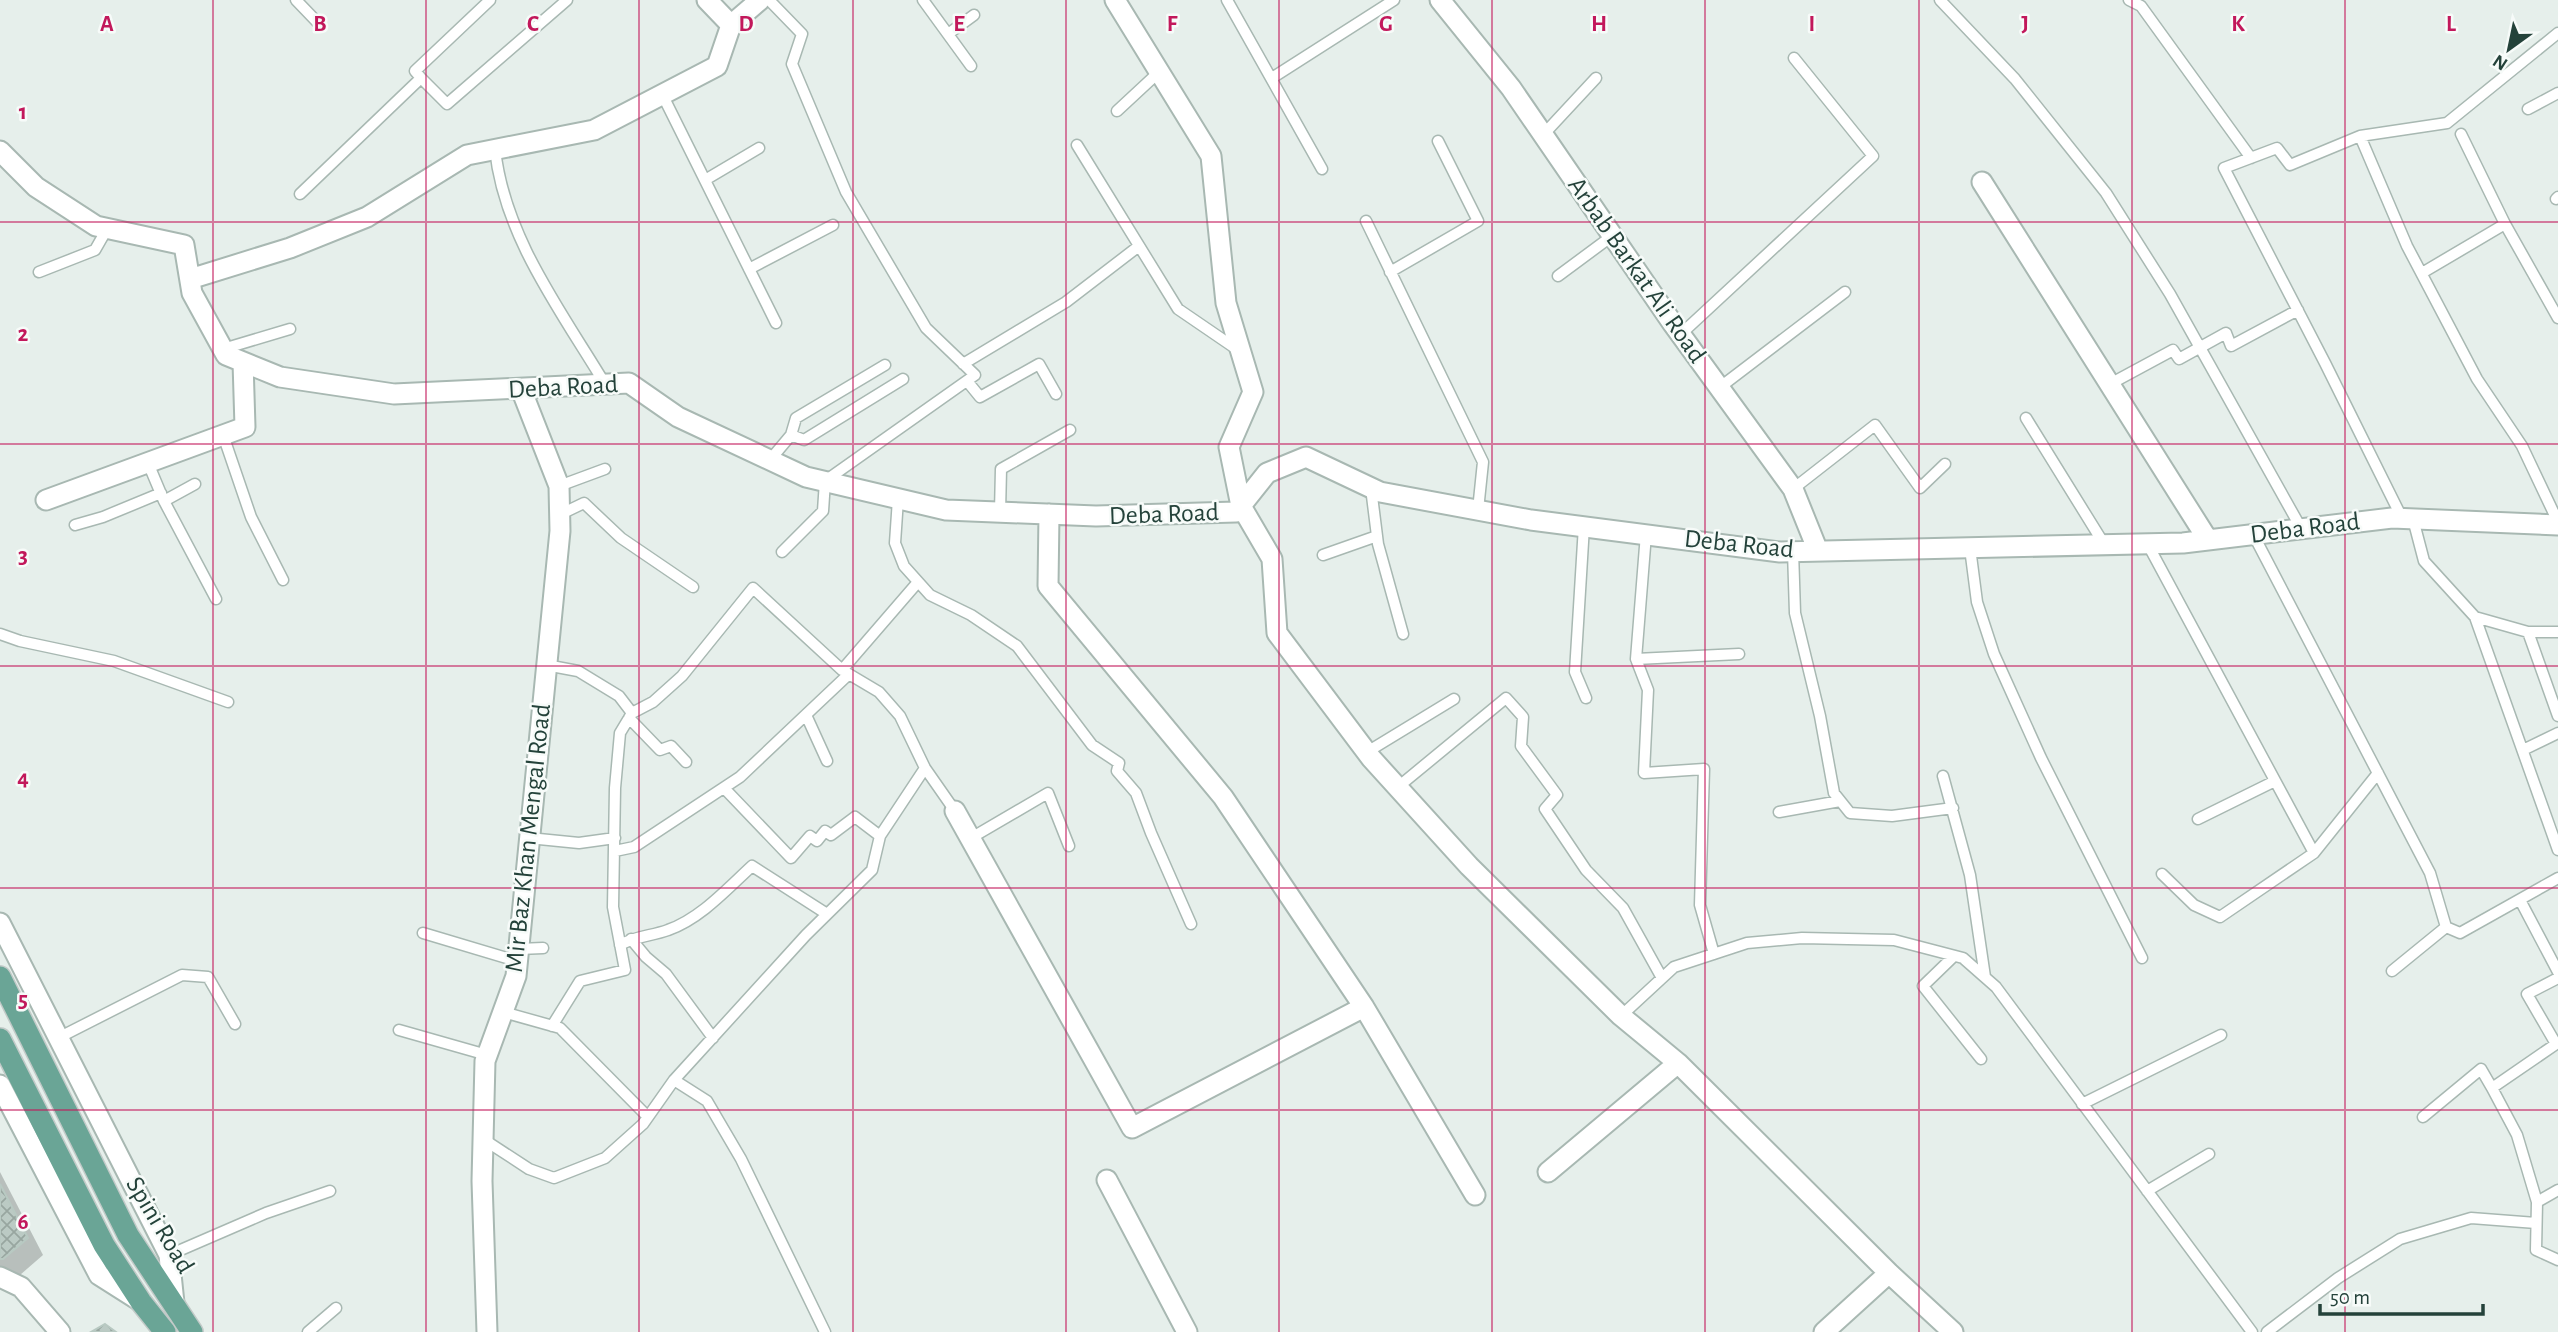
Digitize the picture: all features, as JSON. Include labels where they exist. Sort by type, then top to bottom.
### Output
[{"type":"main road","name":"Spini Road","points":[[0,977],[128,1235],[192,1332]]},
{"type":"main road","points":[[0,1039],[104,1245],[141,1302],[165,1332]]},
{"type":"street","points":[[707,0],[731,25]]},
{"type":"street","points":[[190,279],[290,248],[367,217],[467,155],[594,130],[717,66],[731,25],[760,0]]},
{"type":"street","points":[[1115,0],[1210,156],[1226,303],[1253,392],[1229,447],[1241,506],[1272,559],[1277,633],[1367,752],[1469,866],[1621,1016],[1678,1063],[1889,1273],[1953,1332]]},
{"type":"street","name":"Arbab Barkat Ali Road","points":[[1440,0],[1511,88],[1612,236],[1793,489],[1818,551]]},
{"type":"street","name":"Deba Road","points":[[3,159],[36,187],[96,226],[184,245],[192,293],[226,355],[281,377],[394,394],[629,383],[678,417],[807,477],[946,510],[1096,516],[1236,512],[1267,473],[1306,457],[1380,492],[1531,520],[1793,551],[2147,544],[2407,518],[2558,523]]},
{"type":"street","points":[[1982,182],[2208,540]]},
{"type":"street","points":[[46,500],[245,427],[243,362]]},
{"type":"street","name":"Mir Baz Khan Mengal Road","points":[[487,1332],[483,1139],[485,1060],[516,976],[559,515],[559,486],[521,389]]},
{"type":"street","points":[[1049,514],[1048,586],[1223,797],[1364,1007],[1475,1195]]},
{"type":"street","points":[[955,811],[1132,1128],[1364,1007]]},
{"type":"street","points":[[0,923],[169,1255],[174,1303]]},
{"type":"street","points":[[1549,1172],[1678,1063]]},
{"type":"street","points":[[0,1085],[99,1275],[141,1302]]},
{"type":"street","points":[[1107,1180],[1186,1332]]},
{"type":"street","points":[[1824,1332],[1889,1273]]},
{"type":"street","points":[[0,1277],[20,1287],[60,1332]]},
{"type":"lane","points":[[296,0],[320,25]]},
{"type":"lane","points":[[490,0],[415,71],[447,104],[567,0]]},
{"type":"lane","points":[[769,0],[802,34],[792,64],[846,192],[926,328],[975,376],[825,481],[822,511],[782,552]]},
{"type":"lane","points":[[923,0],[971,66]]},
{"type":"lane","points":[[1227,0],[1322,169]]},
{"type":"lane","points":[[1272,78],[1394,0]]},
{"type":"lane","points":[[1940,0],[2014,79],[2106,193],[2169,294],[2301,528]]},
{"type":"lane","points":[[2129,0],[2141,6],[2251,158]]},
{"type":"lane","points":[[948,34],[974,15]]},
{"type":"lane","points":[[2558,33],[2447,123],[2360,136],[2290,164],[2277,148],[2224,168],[2407,518],[2424,561],[2475,617],[2558,850]]},
{"type":"lane","points":[[1681,334],[1873,156],[1794,58]]},
{"type":"lane","points":[[1117,111],[1159,72]]},
{"type":"lane","points":[[300,194],[421,78]]},
{"type":"lane","points":[[1543,135],[1596,78]]},
{"type":"lane","points":[[2528,109],[2558,93]]},
{"type":"lane","points":[[662,94],[776,323]]},
{"type":"lane","points":[[2461,134],[2505,224],[2558,318]]},
{"type":"lane","points":[[2360,136],[2407,246],[2477,379],[2522,446],[2558,523]]},
{"type":"lane","points":[[1390,272],[1478,221],[1438,141]]},
{"type":"lane","points":[[1077,145],[1178,309],[1240,351]]},
{"type":"lane","points":[[705,180],[759,148]]},
{"type":"lane","points":[[495,149],[498,180],[527,254],[605,384]]},
{"type":"lane","points":[[1366,221],[1483,462],[1478,510]]},
{"type":"lane","points":[[2422,273],[2505,224]]},
{"type":"lane","points":[[749,269],[833,225]]},
{"type":"lane","points":[[39,272],[95,250],[107,229]]},
{"type":"lane","points":[[1558,276],[1612,236]]},
{"type":"lane","points":[[963,364],[1066,302],[1139,246]]},
{"type":"lane","points":[[1719,388],[1845,292]]},
{"type":"lane","points":[[2110,384],[2173,350],[2179,359],[2226,333],[2231,346],[2298,310]]},
{"type":"lane","points":[[223,349],[290,329]]},
{"type":"lane","points":[[967,381],[980,397],[1040,364],[1056,394]]},
{"type":"lane","points":[[770,460],[791,435],[796,418],[885,365]]},
{"type":"lane","points":[[791,435],[804,440],[903,379]]},
{"type":"lane","points":[[2026,418],[2104,544]]},
{"type":"lane","points":[[1793,489],[1875,425],[1920,488],[1945,464]]},
{"type":"lane","points":[[1000,513],[1001,469],[1070,430]]},
{"type":"lane","points":[[223,435],[251,517],[283,580]]},
{"type":"lane","points":[[148,463],[162,497],[216,599]]},
{"type":"lane","points":[[559,486],[605,469]]},
{"type":"lane","points":[[75,525],[195,484]]},
{"type":"lane","points":[[1370,487],[1377,536],[1403,634]]},
{"type":"lane","points":[[898,499],[895,543],[904,566],[930,595],[971,615],[1017,646],[1092,746],[1119,763],[1117,771],[1136,793],[1191,924]]},
{"type":"lane","points":[[559,515],[584,503],[621,538],[693,587]]},
{"type":"lane","points":[[1584,526],[1575,672],[1586,698]]},
{"type":"lane","points":[[1646,534],[1636,659],[1648,690],[1644,773],[1704,769],[1700,905],[1714,954]]},
{"type":"lane","points":[[2253,534],[2430,873],[2446,927]]},
{"type":"lane","points":[[1323,555],[1377,536]]},
{"type":"lane","points":[[2147,544],[2314,853]]},
{"type":"lane","points":[[1970,548],[1977,602],[1994,654],[2041,758],[2142,958]]},
{"type":"lane","points":[[1793,551],[1795,613],[1820,716],[1834,793],[1850,813],[1892,816],[1953,808]]},
{"type":"lane","points":[[615,852],[634,846],[740,777],[806,715],[846,672],[918,582]]},
{"type":"lane","points":[[552,1026],[580,981],[625,970],[613,907],[615,788],[620,733],[631,716],[653,702],[682,676],[753,588],[846,672],[879,692],[901,716],[925,768],[955,811]]},
{"type":"lane","points":[[2475,617],[2528,632],[2558,632]]},
{"type":"lane","points":[[2528,632],[2558,716]]},
{"type":"lane","points":[[0,634],[20,641],[114,661],[228,702]]},
{"type":"lane","points":[[1636,659],[1739,654]]},
{"type":"lane","points":[[546,665],[579,671],[619,696],[631,716],[660,750],[671,746],[686,762]]},
{"type":"lane","points":[[1398,788],[1506,698],[1523,717],[1521,746],[1558,794],[1545,809],[1586,870],[1623,908],[1662,978]]},
{"type":"lane","points":[[1367,752],[1454,699]]},
{"type":"lane","points":[[806,715],[827,761]]},
{"type":"lane","points":[[2523,750],[2558,733]]},
{"type":"lane","points":[[483,1139],[528,1169],[554,1178],[605,1158],[643,1124],[674,1080],[827,914],[872,870],[880,836],[925,768]]},
{"type":"lane","points":[[2162,874],[2194,905],[2220,917],[2314,853],[2378,773]]},
{"type":"lane","points":[[1943,776],[1970,875],[1985,977]]},
{"type":"lane","points":[[2198,819],[2275,781]]},
{"type":"lane","points":[[724,788],[791,858],[810,836],[817,841],[825,831],[831,835],[855,817],[880,836]]},
{"type":"lane","points":[[971,838],[1048,793],[1069,846]]},
{"type":"lane","points":[[1779,812],[1840,801]]},
{"type":"lane","points":[[528,838],[579,844],[615,838]]},
{"type":"lane","points":[[620,945],[631,939],[669,930],[696,915],[752,866],[827,914]]},
{"type":"lane","points":[[2446,927],[2460,933],[2558,878]]},
{"type":"lane","points":[[2520,900],[2558,972]]},
{"type":"lane","points":[[2392,971],[2446,927]]},
{"type":"lane","points":[[423,933],[518,955],[543,948]]},
{"type":"lane","points":[[1621,1016],[1674,967],[1747,943],[1802,938],[1894,940],[1963,958],[1996,987],[2252,1332]]},
{"type":"lane","points":[[631,939],[646,957],[666,974],[713,1038]]},
{"type":"lane","points":[[1954,956],[1923,986],[1981,1059]]},
{"type":"lane","points":[[58,1038],[182,975],[208,977],[235,1024]]},
{"type":"lane","points":[[2492,1088],[2556,1044],[2527,994],[2558,978]]},
{"type":"lane","points":[[503,1012],[559,1028],[648,1117]]},
{"type":"lane","points":[[400,1030],[487,1055]]},
{"type":"lane","points":[[2082,1104],[2221,1035]]},
{"type":"lane","points":[[2423,1117],[2481,1069],[2517,1135],[2537,1202],[2536,1250],[2558,1260]]},
{"type":"lane","points":[[674,1080],[707,1101],[741,1160],[825,1332]]},
{"type":"lane","points":[[2147,1191],[2209,1154]]},
{"type":"lane","points":[[2537,1202],[2558,1189]]},
{"type":"lane","points":[[169,1255],[266,1213],[330,1191]]},
{"type":"lane","points":[[2267,1332],[2338,1278],[2400,1239],[2471,1218],[2536,1223]]},
{"type":"lane","points":[[308,1332],[336,1308]]},
{"type":"building","points":[[0,1184],[28,1238],[3,1259],[0,1259]]},
{"type":"building","points":[[105,1324],[116,1332],[91,1332]]}]
